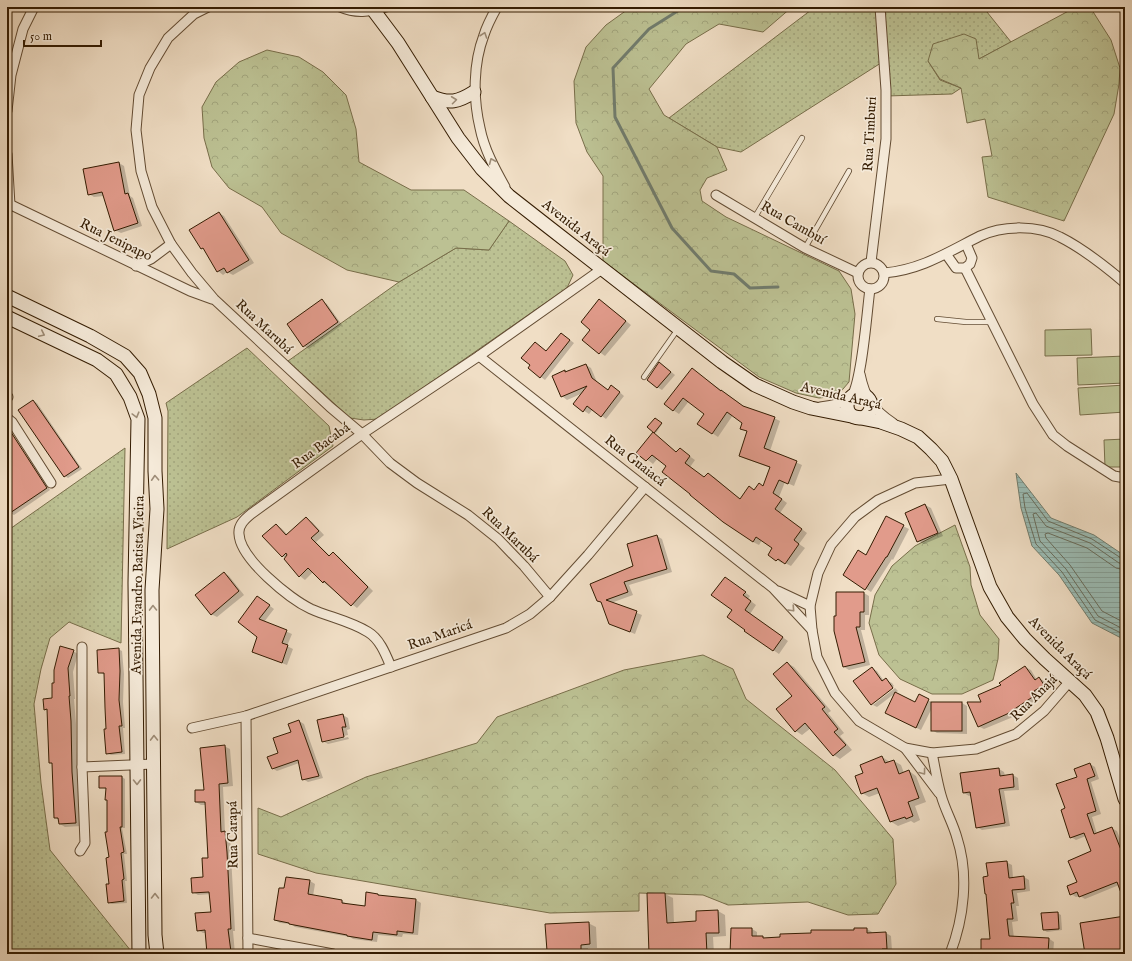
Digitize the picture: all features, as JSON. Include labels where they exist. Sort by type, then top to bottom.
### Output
[{"type":"main road","name":"Avenida Araçá","points":[[377,8],[463,144],[482,169],[509,196],[722,362],[755,385],[793,402],[811,408],[881,422],[901,429],[918,437],[942,460],[990,587],[1007,616],[1025,639],[1085,695],[1097,712],[1107,738],[1125,799]]},
{"type":"main road","points":[[432,97],[443,101],[453,102],[474,92]]},
{"type":"main road","name":"Avenida Evandro Batista Vieira","points":[[7,296],[90,336],[125,356],[140,373],[149,394],[154,418],[156,513],[152,590],[155,935],[157,954]]},
{"type":"main road","name":"Avenida Evandro Batista Vieira","points":[[7,317],[97,360],[116,374],[130,397],[138,419],[135,583],[139,954]]},
{"type":"main road","points":[[860,394],[867,398],[869,402],[870,408],[866,415],[860,418],[852,416],[848,410],[848,402],[850,398],[856,395],[860,394]]},
{"type":"main road","points":[[136,513],[156,513]]},
{"type":"main road","points":[[138,932],[155,935]]},
{"type":"street","points":[[7,111],[10,75],[23,29],[34,7]]},
{"type":"street","name":"Rua Marubá","points":[[208,7],[194,14],[168,38],[150,68],[139,95],[136,130],[141,171],[152,207],[171,244],[192,273],[214,299],[330,407],[362,434],[390,463],[417,483],[468,515],[498,539],[524,566],[550,597]]},
{"type":"street","points":[[340,7],[355,12],[364,12],[377,8]]},
{"type":"street","points":[[496,7],[484,34],[478,56],[474,92],[480,129],[491,162],[509,196]]},
{"type":"street","name":"Rua Timburi","points":[[871,262],[886,139],[886,90],[880,7]]},
{"type":"street","points":[[7,154],[9,204]]},
{"type":"street","name":"Rua Cambuí","points":[[716,195],[805,248],[858,273]]},
{"type":"street","name":"Rua Jenipapo","points":[[9,204],[136,266],[190,291],[214,299]]},
{"type":"street","points":[[884,273],[901,272],[916,267],[991,232],[1014,228],[1034,229],[1059,236],[1089,255],[1125,281]]},
{"type":"street","points":[[136,266],[151,259],[171,244]]},
{"type":"street","points":[[946,254],[956,268],[965,268],[970,264],[972,258],[966,244]]},
{"type":"street","points":[[871,262],[880,265],[884,273],[881,285],[874,289],[862,286],[858,278],[859,270],[864,264],[871,262]]},
{"type":"street","points":[[965,268],[1033,404],[1053,435],[1067,446],[1114,476],[1125,478]]},
{"type":"street","name":"Rua Bacabá","points":[[392,667],[381,645],[369,632],[310,608],[280,588],[257,567],[242,546],[239,534],[241,524],[251,514],[362,434],[479,356],[602,269]]},
{"type":"street","points":[[811,408],[837,404],[850,398],[855,388],[860,372],[870,289]]},
{"type":"street","name":"Rua Guaiacá","points":[[479,356],[773,588],[812,630]]},
{"type":"street","points":[[860,372],[863,389],[869,402],[885,418],[901,429]]},
{"type":"street","points":[[7,418],[12,422],[51,482]]},
{"type":"street","name":"Rua Anajá","points":[[950,479],[916,483],[878,500],[855,517],[831,545],[818,573],[810,606],[812,630],[817,657],[835,693],[859,721],[906,748],[932,753],[976,749],[1016,734],[1044,711],[1070,681]]},
{"type":"street","name":"Rua Maricá","points":[[192,728],[246,716],[506,628],[530,614],[550,597],[588,555],[645,487]]},
{"type":"street","name":"Rua Guaiacá","points":[[773,588],[810,606]]},
{"type":"street","points":[[80,851],[85,843],[82,767],[82,648]]},
{"type":"street","name":"Rua Carapá","points":[[246,716],[248,954]]},
{"type":"street","points":[[906,748],[941,795]]},
{"type":"street","points":[[932,753],[941,795],[957,838],[963,873],[962,906],[956,938],[950,954]]},
{"type":"street","points":[[82,767],[154,764]]},
{"type":"street","points":[[248,938],[333,954]]},
{"type":"lane","points":[[755,217],[802,138]]},
{"type":"lane","points":[[805,248],[849,171]]},
{"type":"lane","points":[[938,319],[966,322],[992,322]]},
{"type":"lane","points":[[644,377],[679,328]]},
{"type":"green space","points":[[631,7],[792,7],[763,32],[719,24],[686,44],[649,89],[664,115],[717,147],[727,170],[707,178],[700,190],[702,201],[726,217],[839,271],[851,289],[855,314],[849,382],[837,396],[819,398],[796,393],[759,377],[603,261],[603,176],[587,152],[576,123],[574,81],[586,47],[606,25]]},
{"type":"green space","points":[[815,7],[983,7],[1011,42],[979,59],[928,61],[940,80],[961,88],[952,94],[886,96],[884,61],[741,152],[717,147],[669,118]]},
{"type":"green space","points":[[1076,7],[1090,7],[1111,40],[1120,68],[1114,114],[1064,221],[988,197],[982,157],[992,156],[985,119],[967,123],[961,88],[940,79],[928,61],[933,44],[964,34],[976,39],[979,59]]},
{"type":"green space","points":[[267,50],[299,57],[323,72],[346,95],[356,129],[359,162],[411,190],[464,190],[509,221],[489,250],[456,248],[399,282],[347,270],[281,233],[262,207],[229,188],[212,167],[204,138],[202,107],[216,82],[239,62]]},
{"type":"green space","points":[[509,221],[565,261],[573,275],[567,288],[378,419],[364,420],[350,418],[288,361],[399,282],[456,248],[489,250]]},
{"type":"green space","points":[[1091,329],[1092,355],[1045,356],[1045,330]]},
{"type":"green space","points":[[247,348],[329,426],[333,446],[237,517],[167,549],[168,411],[166,403]]},
{"type":"green space","points":[[1125,356],[1125,383],[1078,385],[1077,358]]},
{"type":"green space","points":[[1125,385],[1125,412],[1080,415],[1078,388]]},
{"type":"green space","points":[[1125,439],[1125,467],[1105,467],[1104,440]]},
{"type":"green space","points":[[125,448],[121,643],[69,622],[50,638],[41,669],[34,704],[41,783],[50,850],[131,951],[131,954],[7,954],[7,531]]},
{"type":"green space","points":[[955,525],[970,567],[971,585],[980,615],[999,639],[998,659],[993,680],[962,694],[932,694],[900,679],[879,655],[869,623],[875,595],[892,566],[915,546]]},
{"type":"green space","points":[[703,655],[733,669],[746,699],[835,770],[893,839],[896,884],[878,914],[848,915],[808,902],[728,905],[703,895],[639,893],[639,911],[550,913],[316,873],[258,854],[258,808],[281,817],[366,777],[477,743],[497,717],[624,670]]},
{"type":"water","points":[[1016,473],[1051,518],[1094,535],[1125,556],[1125,640],[1092,623],[1059,575],[1032,546],[1021,508]]},
{"type":"building","points":[[119,162],[125,194],[128,193],[138,223],[114,231],[102,192],[88,195],[83,169]]},
{"type":"building","points":[[219,212],[249,260],[227,273],[224,268],[217,272],[203,248],[201,249],[189,230]]},
{"type":"building","points":[[322,299],[338,322],[303,347],[287,324]]},
{"type":"building","points":[[599,299],[626,321],[599,354],[582,340],[590,330],[581,322]]},
{"type":"building","points":[[561,333],[570,340],[540,378],[528,368],[530,365],[521,358],[535,342],[546,351]]},
{"type":"building","points":[[659,362],[671,372],[657,388],[647,380]]},
{"type":"building","points":[[586,364],[592,378],[608,390],[611,385],[620,392],[601,417],[587,406],[583,412],[573,404],[587,386],[561,397],[552,376],[565,370],[565,372]]},
{"type":"building","points":[[692,368],[743,406],[775,417],[764,448],[797,461],[788,484],[779,480],[773,493],[782,499],[775,509],[802,529],[794,540],[799,544],[785,564],[778,559],[776,561],[768,555],[772,548],[756,537],[753,542],[723,522],[690,495],[662,472],[666,466],[652,455],[646,461],[636,453],[653,432],[676,452],[680,448],[690,456],[685,463],[704,477],[708,473],[740,499],[749,486],[754,490],[759,483],[763,486],[770,467],[739,456],[747,431],[740,429],[742,423],[727,412],[712,434],[697,424],[704,414],[683,398],[673,411],[664,404]]},
{"type":"building","points":[[33,400],[79,467],[64,477],[18,410]]},
{"type":"building","points":[[655,418],[662,423],[654,433],[647,427]]},
{"type":"building","points":[[7,426],[47,488],[7,515]]},
{"type":"building","points":[[925,504],[938,533],[917,542],[905,513]]},
{"type":"building","points":[[886,516],[904,525],[887,557],[865,590],[843,575],[858,550],[866,555]]},
{"type":"building","points":[[306,517],[319,531],[311,538],[329,556],[333,552],[368,587],[351,606],[324,581],[323,583],[308,568],[299,577],[284,559],[287,555],[286,553],[282,557],[262,536],[276,524],[286,535]]},
{"type":"building","points":[[657,535],[667,569],[624,582],[628,592],[606,600],[637,611],[630,632],[609,624],[601,602],[597,601],[590,584],[633,566],[627,544]]},
{"type":"building","points":[[224,572],[239,591],[211,615],[195,595]]},
{"type":"building","points":[[725,577],[746,592],[743,595],[751,601],[745,610],[783,637],[773,651],[727,617],[732,610],[711,595]]},
{"type":"building","points":[[836,592],[864,592],[864,612],[860,612],[860,627],[856,627],[865,662],[843,667],[834,631],[834,616],[836,616]]},
{"type":"building","points":[[257,596],[270,605],[259,619],[287,630],[282,643],[288,645],[282,663],[252,652],[257,637],[238,622]]},
{"type":"building","points":[[60,646],[74,650],[68,668],[72,772],[76,823],[59,824],[58,818],[54,818],[52,763],[49,763],[47,709],[44,710],[43,699],[52,698],[54,670]]},
{"type":"building","points":[[119,648],[119,700],[122,726],[119,726],[122,752],[106,754],[104,729],[106,729],[104,673],[98,673],[97,650]]},
{"type":"building","points":[[787,662],[825,707],[822,709],[838,729],[834,732],[846,745],[833,756],[805,723],[795,732],[776,709],[792,696],[773,674]]},
{"type":"building","points":[[1025,666],[1035,680],[1039,677],[1044,685],[1034,691],[1037,694],[1007,714],[978,727],[967,702],[981,702],[978,695],[1001,685],[999,683]]},
{"type":"building","points":[[872,667],[882,681],[886,678],[893,688],[871,705],[853,681]]},
{"type":"building","points":[[895,692],[915,702],[919,694],[929,699],[916,728],[885,713]]},
{"type":"building","points":[[931,702],[962,702],[962,731],[931,731]]},
{"type":"building","points":[[343,714],[346,727],[342,727],[344,737],[322,742],[317,720]]},
{"type":"building","points":[[299,720],[319,776],[302,780],[298,760],[272,769],[267,757],[278,753],[273,738],[291,732],[288,724]]},
{"type":"building","points":[[225,745],[228,783],[219,784],[221,832],[225,831],[227,852],[231,929],[228,929],[231,952],[226,952],[226,954],[207,954],[205,930],[197,931],[195,913],[211,912],[209,892],[192,893],[191,878],[203,877],[202,858],[208,858],[205,802],[195,802],[195,790],[204,790],[200,748]]},
{"type":"building","points":[[882,756],[885,763],[894,760],[899,774],[909,770],[919,798],[908,802],[913,816],[890,822],[877,788],[861,794],[855,776],[863,773],[860,765]]},
{"type":"building","points":[[1090,763],[1095,776],[1087,779],[1096,811],[1087,814],[1094,834],[1112,827],[1125,860],[1124,901],[1117,882],[1079,897],[1077,892],[1070,895],[1067,886],[1077,882],[1068,861],[1091,851],[1084,833],[1070,838],[1061,810],[1065,808],[1056,784],[1077,777],[1074,769]]},
{"type":"building","points":[[999,768],[1000,776],[1013,774],[1014,787],[999,789],[1005,823],[976,828],[970,792],[963,793],[960,773]]},
{"type":"building","points":[[99,776],[122,776],[122,827],[120,827],[124,852],[121,853],[124,879],[122,880],[124,901],[108,903],[106,884],[109,884],[106,858],[109,857],[105,832],[107,832],[107,800],[105,800],[106,788],[99,788]]},
{"type":"building","points":[[1007,861],[1009,878],[1024,876],[1025,889],[1012,890],[1014,903],[1011,903],[1013,919],[1007,919],[1009,936],[1049,938],[1048,953],[981,953],[981,939],[990,939],[983,877],[988,876],[986,863]]},
{"type":"building","points":[[286,877],[310,880],[308,894],[342,900],[342,903],[365,906],[366,892],[378,895],[416,899],[413,933],[397,931],[397,935],[373,932],[372,940],[274,920],[279,888],[284,888]]},
{"type":"building","points":[[647,893],[665,893],[667,923],[696,921],[696,911],[718,910],[719,933],[706,933],[707,954],[649,954]]},
{"type":"building","points":[[1058,912],[1059,929],[1043,930],[1041,913]]},
{"type":"building","points":[[1125,916],[1125,949],[1096,954],[1085,954],[1080,923]]},
{"type":"building","points":[[589,922],[590,944],[581,945],[581,954],[549,954],[549,951],[547,951],[545,924]]},
{"type":"building","points":[[731,928],[752,928],[752,936],[763,936],[763,938],[780,937],[780,934],[811,933],[811,930],[854,930],[854,928],[867,928],[867,933],[886,932],[887,949],[882,949],[883,954],[730,954]]},
{"type":"waterway","points":[[684,7],[649,29],[613,68],[615,117],[672,228],[711,271],[734,274],[750,288],[778,287]]}]
